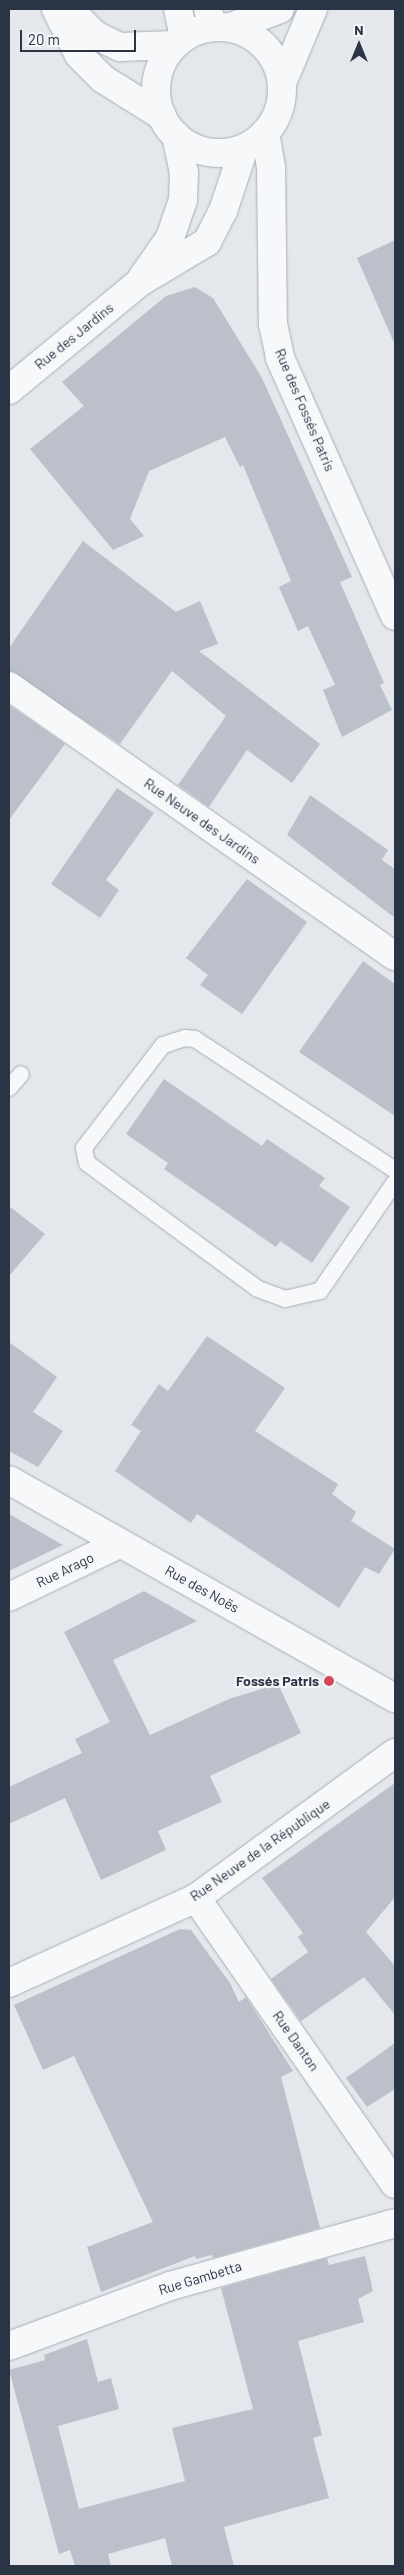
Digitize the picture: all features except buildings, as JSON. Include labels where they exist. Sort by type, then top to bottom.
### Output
[{"type":"street","points":[[56,9],[79,55],[102,79],[209,152],[255,140],[280,106],[282,83],[313,9]]},
{"type":"street","points":[[69,9],[95,35],[120,47],[179,41],[217,21],[280,9]]},
{"type":"street","points":[[169,126],[156,98],[157,79],[179,41],[178,9]]},
{"type":"street","points":[[217,21],[265,47],[276,63],[282,83]]},
{"type":"street","name":"Rue des Jardins","points":[[140,282],[170,238],[183,200],[184,173],[169,126]]},
{"type":"street","name":"Rue des Jardins","points":[[9,390],[140,282],[206,242],[223,212],[255,140]]},
{"type":"street","name":"Rue des Fossés Patris","points":[[255,140],[270,167],[273,324],[280,358],[395,616]]},
{"type":"street","name":"Rue Neuve des Jardins","points":[[9,686],[395,956]]},
{"type":"street","name":"Rue des Noës","points":[[9,1480],[395,1698]]},
{"type":"street","name":"Rue Arago","points":[[9,1597],[121,1544]]},
{"type":"street","name":"Rue Neuve de la République","points":[[9,1983],[196,1898],[395,1753]]},
{"type":"street","name":"Rue Danton","points":[[196,1898],[395,2184]]},
{"type":"street","name":"Rue Gambetta","points":[[9,2346],[170,2286],[395,2223]]},
{"type":"lane","points":[[395,1170],[195,1039],[186,1038],[163,1045],[84,1148],[87,1163],[258,1288],[285,1299],[320,1291],[395,1182]]},
{"type":"lane","points":[[9,1088],[21,1074]]},
{"type":"place","name":"Fossés Patris","points":[[329,1681]]}]
